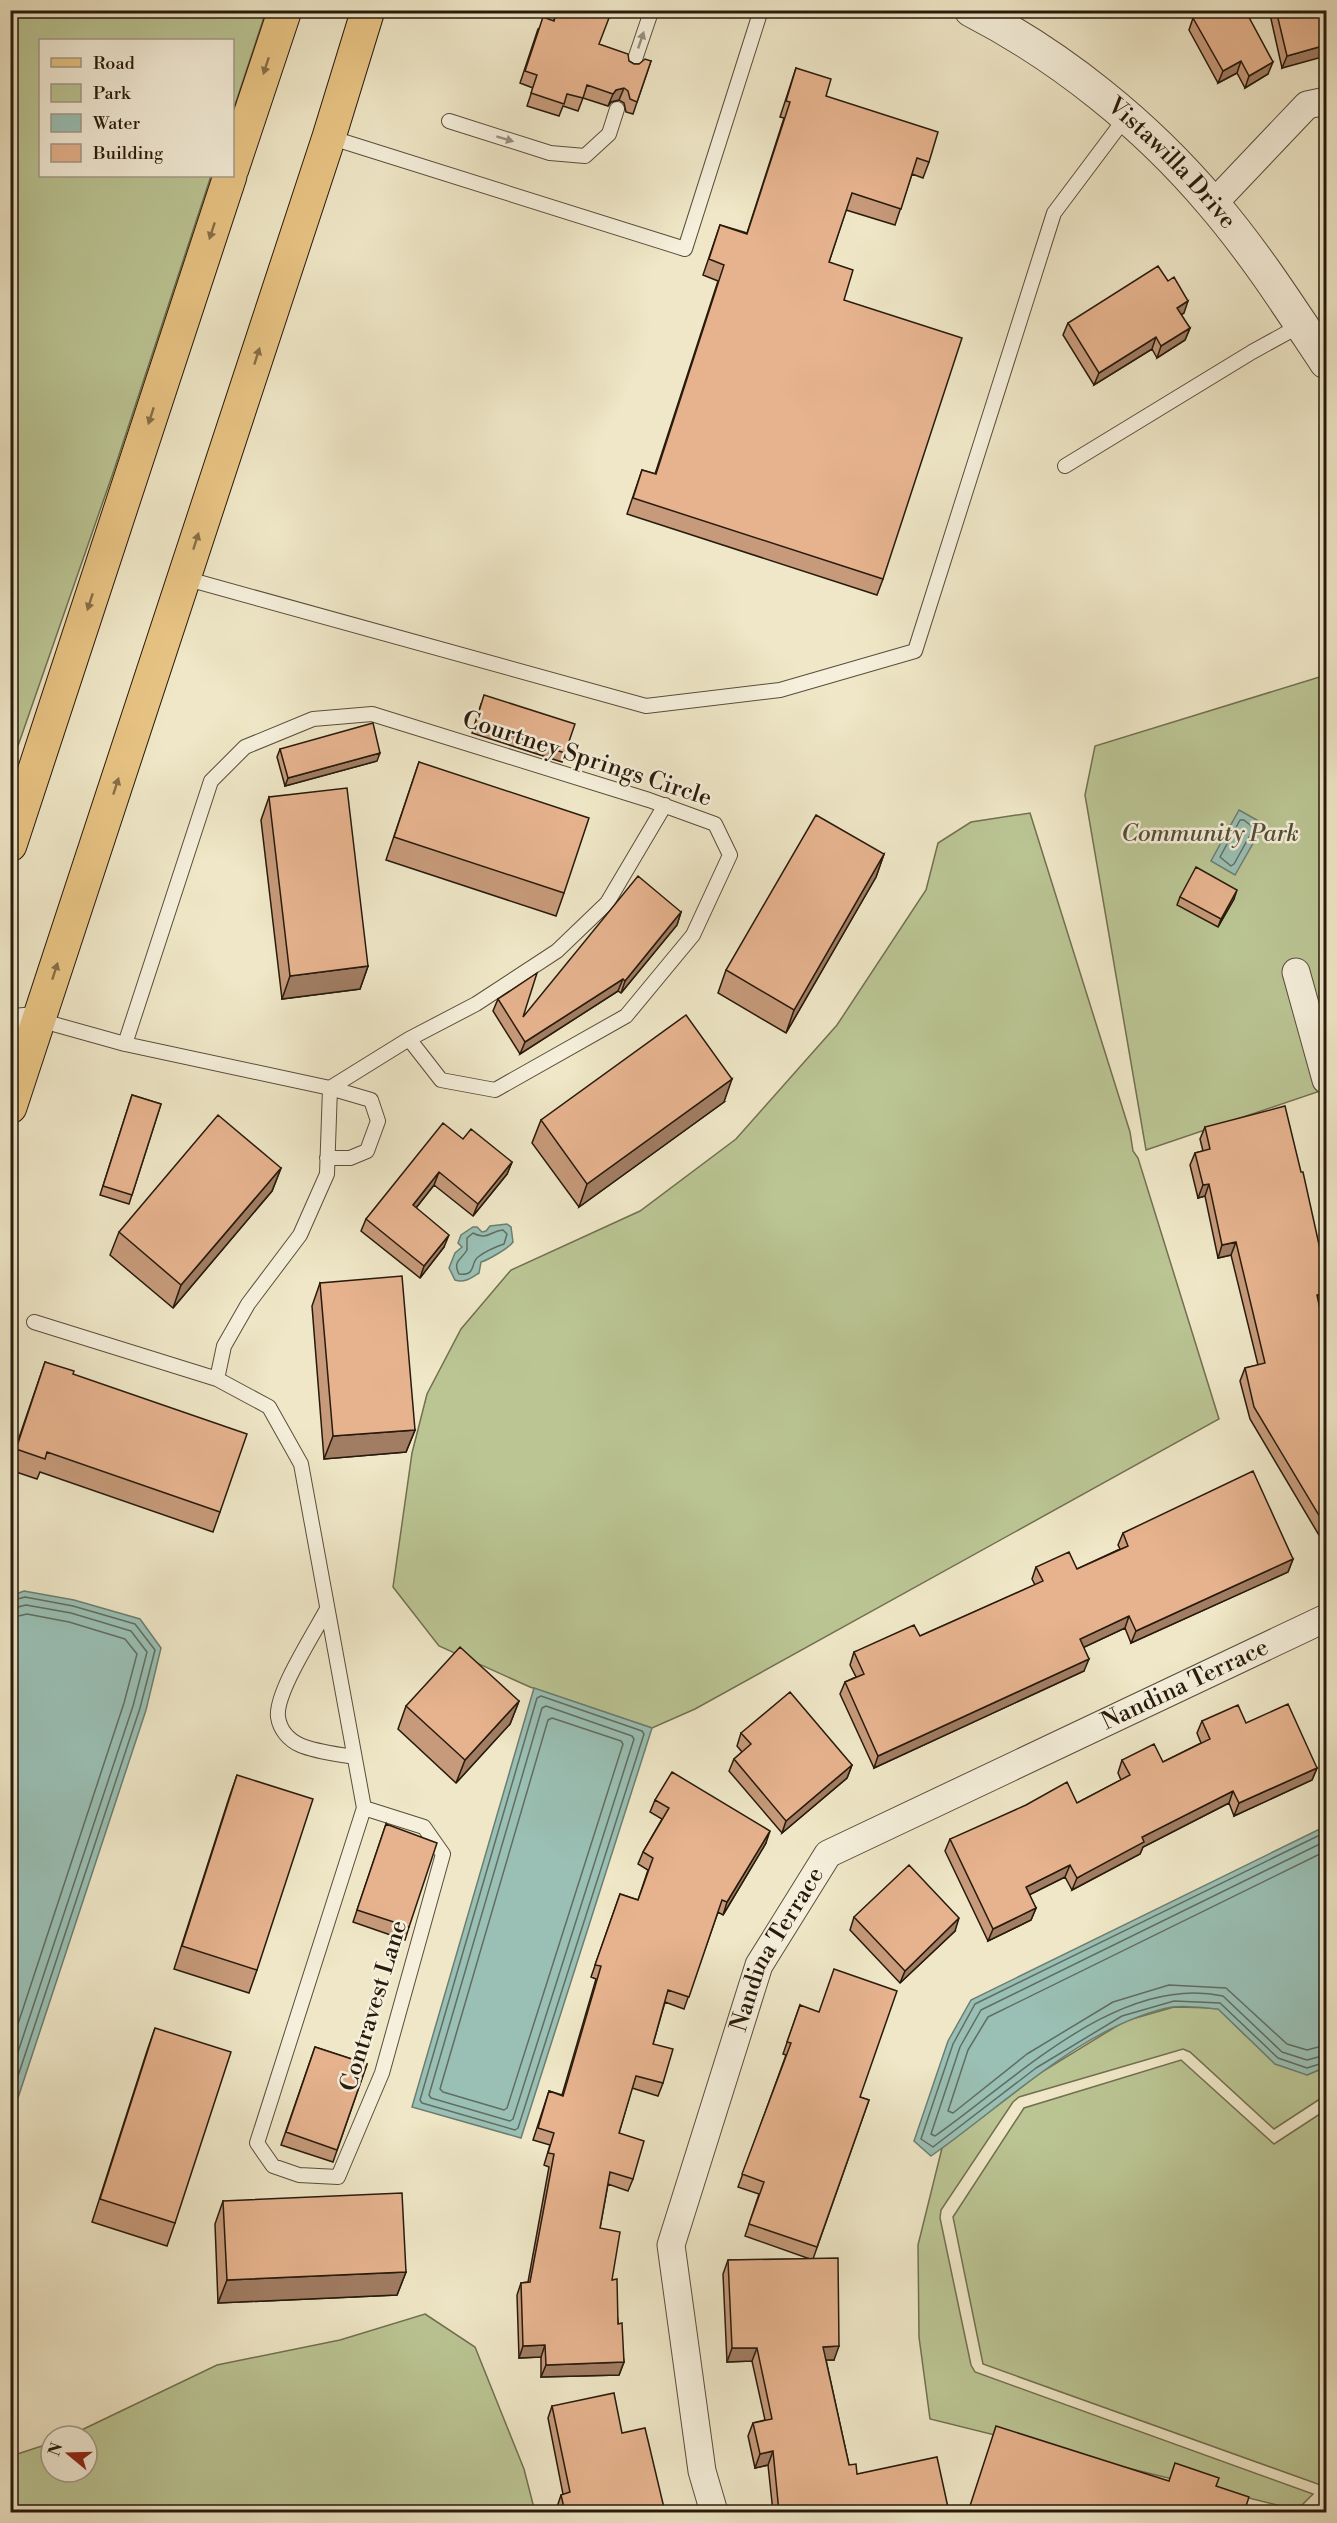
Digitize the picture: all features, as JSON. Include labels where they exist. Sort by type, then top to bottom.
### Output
[{"type":"main road","points":[[234,163],[285,10]]},
{"type":"main road","points":[[10,1107],[25,1022],[184,578],[329,137],[368,10]]},
{"type":"main road","points":[[10,845],[231,177]]},
{"type":"street","name":"Vistawilla Drive","points":[[971,10],[1027,43],[1126,117],[1175,161],[1264,268],[1326,362]]},
{"type":"street","points":[[1213,204],[1307,105],[1326,102]]},
{"type":"street","points":[[1296,972],[1326,1080]]},
{"type":"street","name":"Nandina Terrace","points":[[714,2512],[702,2471],[671,2245],[759,1965],[828,1854],[1326,1618]]},
{"type":"lane","points":[[329,137],[686,249],[760,10]]},
{"type":"lane","points":[[632,68],[651,12]]},
{"type":"lane","points":[[449,121],[550,153],[585,156],[609,134],[617,109]]},
{"type":"lane","points":[[184,578],[646,706],[780,690],[915,651],[1054,213],[1126,117]]},
{"type":"lane","points":[[1065,466],[1252,352],[1301,325]]},
{"type":"lane","name":"Courtney Springs Circle","points":[[124,1044],[211,781],[245,747],[313,719],[372,714],[664,805],[715,824],[730,855],[693,935],[626,1016],[495,1090],[441,1080],[410,1040]]},
{"type":"lane","points":[[330,1088],[476,1004],[557,951],[608,903],[664,805]]},
{"type":"lane","points":[[25,1022],[330,1088],[371,1100],[378,1121],[367,1151],[350,1158],[327,1158]]},
{"type":"lane","points":[[216,1378],[224,1346],[248,1304],[300,1235],[327,1174],[330,1088]]},
{"type":"lane","name":"Contravest Lane","points":[[34,1322],[216,1378],[269,1407],[301,1464],[364,1808],[257,2143],[273,2166],[298,2175],[338,2177],[382,2073],[442,1854],[424,1827],[364,1808]]},
{"type":"lane","points":[[327,1609],[289,1678],[278,1715],[281,1727],[289,1738],[301,1746],[354,1757]]},
{"type":"green space","points":[[11,10],[266,11],[234,108],[234,39],[39,39],[39,177],[211,177],[114,470],[11,766]]},
{"type":"green space","name":"Community Park","points":[[1326,675],[1326,1089],[1146,1150],[1085,795],[1095,746]]},
{"type":"green space","points":[[1030,813],[1130,1132],[1133,1151],[1138,1158],[1219,1419],[695,1709],[652,1728],[530,1687],[439,1646],[393,1587],[412,1453],[427,1394],[461,1329],[511,1270],[640,1211],[736,1139],[837,1025],[926,890],[938,843],[971,822]]},
{"type":"green space","points":[[1174,2007],[1218,2008],[1245,2035],[1307,2075],[1326,2067],[1326,2095],[1274,2129],[1190,2052],[1183,2049],[1019,2097],[1013,2102],[941,2210],[940,2218],[971,2365],[975,2372],[1313,2494],[1297,2510],[930,2419],[919,2337],[918,2245],[942,2148],[1040,2073],[1125,2021]]},
{"type":"green space","points":[[1181,2060],[1274,2144],[1326,2110],[1326,2487],[983,2364],[953,2217],[1024,2108]]},
{"type":"green space","points":[[425,2314],[475,2347],[524,2469],[535,2512],[11,2512],[11,2456],[39,2447],[39,2484],[99,2484],[99,2424],[94,2424],[217,2365],[340,2340]]},
{"type":"water","points":[[1239,810],[1264,824],[1235,875],[1211,861]]},
{"type":"water","points":[[507,1224],[511,1227],[513,1242],[498,1254],[481,1262],[479,1273],[476,1275],[465,1280],[455,1280],[449,1268],[455,1253],[462,1247],[458,1243],[461,1235],[473,1227],[477,1227],[482,1232],[490,1226]]},
{"type":"water","points":[[24,1591],[74,1600],[140,1619],[161,1648],[146,1710],[11,2119],[10,1596]]},
{"type":"water","points":[[534,1688],[652,1728],[521,2138],[412,2107]]},
{"type":"water","points":[[1326,1826],[1326,2067],[1307,2075],[1275,2064],[1218,2009],[1172,2007],[1140,2016],[1076,2048],[931,2156],[914,2141],[948,2041],[971,2000]]},
{"type":"building","points":[[557,10],[586,10],[609,18],[599,44],[628,54],[629,61],[634,64],[639,64],[645,59],[651,61],[637,102],[630,99],[628,91],[624,88],[616,90],[613,94],[587,85],[583,98],[567,94],[564,104],[531,93],[537,75],[525,71],[543,17],[554,21]]},
{"type":"building","points":[[1206,10],[1245,10],[1273,62],[1249,76],[1241,61],[1223,71],[1193,18]]},
{"type":"building","points":[[1276,10],[1326,10],[1326,45],[1287,56]]},
{"type":"building","points":[[796,68],[831,79],[826,96],[938,132],[929,162],[917,158],[901,209],[852,193],[829,262],[853,270],[844,300],[962,338],[883,579],[633,498],[642,470],[656,474],[724,265],[709,259],[720,225],[747,234],[790,102],[786,101]]},
{"type":"building","points":[[1158,266],[1168,281],[1174,277],[1188,301],[1177,308],[1190,328],[1161,346],[1156,337],[1099,373],[1068,323]]},
{"type":"building","points":[[484,695],[575,724],[565,753],[475,724]]},
{"type":"building","points":[[373,723],[380,753],[288,778],[280,749]]},
{"type":"building","points":[[419,762],[589,818],[564,893],[394,837]]},
{"type":"building","points":[[347,788],[368,966],[290,976],[269,797]]},
{"type":"building","points":[[816,815],[884,854],[794,1010],[726,970]]},
{"type":"building","points":[[1196,867],[1237,890],[1221,919],[1180,897]]},
{"type":"building","points":[[638,876],[681,912],[625,981],[623,979],[525,1042],[498,999],[537,973],[523,1017]]},
{"type":"building","points":[[686,1015],[732,1079],[587,1184],[541,1120]]},
{"type":"building","points":[[132,1095],[161,1104],[132,1195],[103,1186]]},
{"type":"building","points":[[1285,1106],[1301,1172],[1303,1172],[1322,1258],[1326,1257],[1326,1293],[1317,1295],[1326,1337],[1326,1527],[1254,1407],[1245,1368],[1265,1363],[1236,1242],[1222,1245],[1209,1184],[1203,1185],[1195,1153],[1210,1149],[1205,1127]]},
{"type":"building","points":[[218,1115],[281,1168],[181,1285],[119,1232]]},
{"type":"building","points":[[443,1123],[463,1139],[471,1129],[512,1162],[478,1204],[439,1172],[413,1205],[449,1235],[424,1266],[366,1219]]},
{"type":"building","points":[[402,1276],[415,1430],[333,1436],[320,1283]]},
{"type":"building","points":[[45,1362],[74,1371],[73,1374],[247,1434],[220,1512],[47,1452],[45,1459],[16,1449]]},
{"type":"building","points":[[1253,1471],[1293,1559],[1136,1631],[1129,1616],[1080,1639],[1089,1659],[878,1756],[845,1682],[864,1674],[854,1652],[914,1625],[920,1636],[1043,1581],[1036,1567],[1069,1552],[1077,1569],[1128,1546],[1123,1533]]},
{"type":"building","points":[[460,1647],[519,1701],[465,1760],[406,1706]]},
{"type":"building","points":[[790,1692],[852,1765],[786,1821],[734,1759],[751,1744],[741,1733]]},
{"type":"building","points":[[1288,1704],[1317,1768],[1239,1803],[1233,1791],[1142,1837],[1144,1842],[1077,1878],[1070,1865],[1026,1887],[1036,1908],[993,1929],[950,1839],[1026,1805],[1067,1782],[1077,1803],[1130,1775],[1122,1760],[1154,1744],[1163,1762],[1210,1739],[1202,1721],[1238,1705],[1246,1723]]},
{"type":"building","points":[[672,1772],[770,1831],[727,1902],[722,1900],[689,1997],[668,1990],[653,2044],[673,2049],[663,2083],[636,2076],[619,2133],[644,2141],[633,2179],[610,2172],[600,2228],[620,2232],[612,2280],[617,2279],[618,2324],[622,2323],[624,2362],[546,2365],[545,2345],[523,2346],[521,2283],[530,2282],[554,2154],[548,2153],[554,2133],[538,2128],[549,2091],[563,2096],[601,1966],[595,1965],[620,1894],[638,1900],[653,1858],[643,1852],[669,1808],[655,1800]]},
{"type":"building","points":[[237,1775],[313,1799],[257,1970],[182,1946]]},
{"type":"building","points":[[386,1824],[437,1843],[409,1927],[357,1910]]},
{"type":"building","points":[[909,1865],[959,1918],[905,1971],[854,1917]]},
{"type":"building","points":[[834,1969],[897,1991],[860,2097],[869,2100],[817,2247],[749,2224],[764,2182],[742,2174],[791,2043],[787,2042],[800,2005],[819,2012]]},
{"type":"building","points":[[155,2028],[231,2052],[175,2223],[100,2199]]},
{"type":"building","points":[[315,2047],[367,2064],[337,2150],[286,2132]]},
{"type":"building","points":[[402,2193],[406,2272],[227,2280],[223,2201]]},
{"type":"building","points":[[838,2258],[839,2346],[823,2347],[849,2465],[856,2464],[857,2474],[937,2457],[949,2512],[779,2512],[773,2451],[760,2454],[753,2423],[772,2419],[757,2348],[732,2348],[728,2260]]},
{"type":"building","points":[[614,2393],[622,2433],[645,2428],[665,2512],[565,2512],[561,2495],[570,2492],[552,2406]]},
{"type":"building","points":[[996,2426],[1169,2481],[1175,2463],[1219,2478],[1216,2486],[1249,2497],[1244,2512],[968,2512]]},
{"type":"building","points":[[1281,2509],[1304,2512],[1280,2512]]}]
